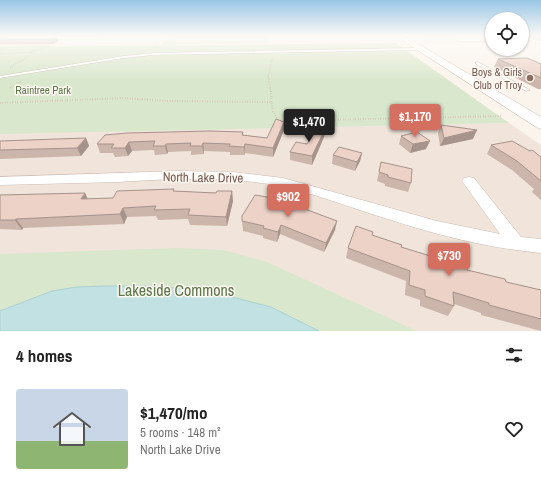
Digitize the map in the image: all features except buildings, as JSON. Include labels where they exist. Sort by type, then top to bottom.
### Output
[{"type":"main road","points":[[424,51],[541,124]]},
{"type":"street","name":"North Lake Drive","points":[[0,181],[231,175],[307,188],[418,223],[485,239],[541,246]]},
{"type":"street","points":[[469,181],[516,243]]},
{"type":"lane","points":[[0,76],[153,54],[289,51]]},
{"type":"lane","points":[[477,63],[528,90]]},
{"type":"path","points":[[0,54],[32,52],[22,61],[6,69]]},
{"type":"path","points":[[274,55],[268,76],[271,87],[272,110],[277,119],[289,122],[504,116]]},
{"type":"path","points":[[10,88],[24,80]]},
{"type":"path","points":[[0,103],[123,98],[174,101],[271,102]]},
{"type":"shaded area","points":[[509,123],[541,145],[541,331],[0,331],[0,133]]},
{"type":"green space","name":"Raintree Park","points":[[0,51],[408,51],[509,123],[0,134]]},
{"type":"green space","name":"Lakeside Commons","points":[[177,248],[223,250],[267,262],[417,331],[0,331],[0,254]]},
{"type":"water","points":[[151,286],[208,291],[271,307],[319,331],[0,331],[0,311],[52,291],[77,287]]},
{"type":"place","name":"Boys & Girls Club of Troy","points":[[530,78]]}]
